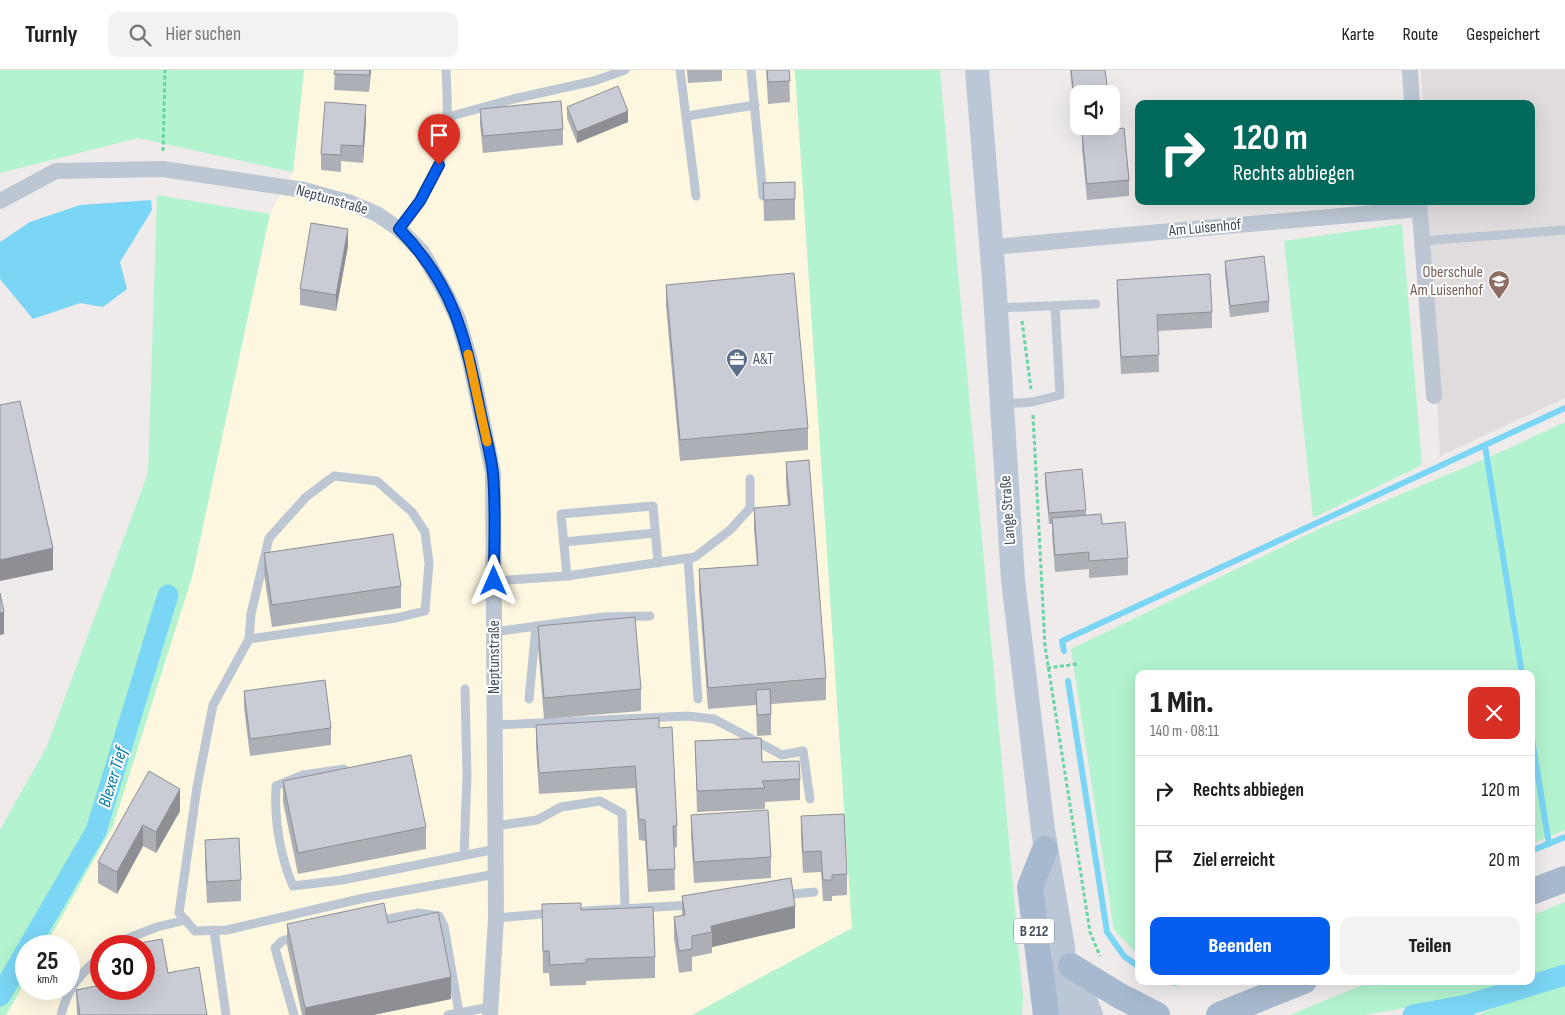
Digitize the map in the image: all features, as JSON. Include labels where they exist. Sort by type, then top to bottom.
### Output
[{"type":"main road","name":"B 212","points":[[1045,849],[1030,887],[1046,1015]]},
{"type":"main road","points":[[1535,890],[1565,879]]},
{"type":"main road","points":[[1067,956],[1120,996],[1157,1015]]},
{"type":"main road","points":[[1219,1015],[1294,985]]},
{"type":"street","name":"Lange Straße","points":[[977,70],[992,247],[1013,580],[1045,849],[1067,956],[1091,1015]]},
{"type":"street","points":[[1410,70],[1412,100]]},
{"type":"street","name":"Neptunstraße","points":[[0,201],[56,171],[163,169],[304,190],[351,203],[377,214],[399,229],[422,252],[458,319],[470,361],[493,473],[496,918],[491,1011]]},
{"type":"street","name":"Am Luisenhof","points":[[992,247],[1419,205],[1434,396]]},
{"type":"street","name":"Lange Straße","points":[[1067,956],[1068,1015]]},
{"type":"lane","points":[[399,229],[433,180],[445,149],[448,117],[446,70]]},
{"type":"lane","points":[[448,117],[513,99],[594,81],[624,70]]},
{"type":"lane","points":[[680,70],[696,196]]},
{"type":"lane","points":[[751,70],[763,196]]},
{"type":"lane","points":[[687,116],[755,105]]},
{"type":"lane","points":[[1421,241],[1565,230]]},
{"type":"lane","points":[[995,308],[1096,304]]},
{"type":"lane","points":[[1001,404],[1032,402],[1060,395],[1055,306]]},
{"type":"lane","points":[[249,638],[396,618],[425,611],[429,564],[425,532],[412,512],[377,481],[334,476],[306,497],[268,538],[251,614],[249,638],[213,705],[197,787],[179,912],[195,931],[227,930],[364,898],[496,874]]},
{"type":"lane","points":[[494,581],[567,576],[695,557],[730,530],[750,508],[750,479]]},
{"type":"lane","points":[[567,576],[561,514],[652,506],[658,563]]},
{"type":"lane","points":[[564,542],[655,533]]},
{"type":"lane","points":[[688,558],[698,699]]},
{"type":"lane","points":[[494,632],[603,617],[650,616]]},
{"type":"lane","points":[[529,699],[536,626]]},
{"type":"lane","points":[[464,855],[467,775],[466,689]]},
{"type":"lane","points":[[495,725],[687,716],[714,718],[782,755],[803,751],[810,799]]},
{"type":"lane","points":[[344,769],[303,775],[276,786],[275,805],[280,842],[285,869],[293,886],[342,880],[496,849]]},
{"type":"lane","points":[[496,826],[537,820],[561,807],[600,800],[622,813],[626,908]]},
{"type":"lane","points":[[772,896],[814,892]]},
{"type":"lane","points":[[496,918],[626,908],[698,905]]},
{"type":"lane","points":[[371,922],[419,913],[439,916],[444,926],[460,1013]]},
{"type":"lane","points":[[136,935],[157,927],[186,920]]},
{"type":"lane","points":[[214,930],[226,1015]]},
{"type":"lane","points":[[294,1015],[275,948],[282,940],[304,935]]},
{"type":"lane","points":[[61,1015],[66,996],[83,972],[90,966]]},
{"type":"lane","points":[[448,1015],[491,1011]]},
{"type":"path","points":[[163,169],[164,70]]},
{"type":"path","points":[[1021,307],[1032,402],[1045,646],[1090,932],[1101,958]]},
{"type":"path","points":[[1049,668],[1077,664]]},
{"type":"shaded area","points":[[304,70],[795,70],[852,928],[692,1015],[6,1015],[15,999],[80,1000],[80,935],[51,935],[113,826],[192,577],[270,214],[293,172]]},
{"type":"shaded area","name":"Oberschule Am Luisenhof","points":[[1421,70],[1565,70],[1565,398],[1440,456],[1427,205],[1535,205],[1535,100],[1423,100]]},
{"type":"green space","points":[[0,70],[304,70],[293,172],[138,138],[0,173]]},
{"type":"green space","points":[[795,70],[940,70],[1023,998],[1022,1015],[692,1015],[852,928]]},
{"type":"green space","points":[[157,195],[270,214],[192,577],[113,826],[51,935],[15,935],[15,999],[6,1015],[0,1015],[0,830],[47,746],[148,473]]},
{"type":"green space","points":[[1402,224],[1422,465],[1313,518],[1284,241]]},
{"type":"green space","points":[[1565,422],[1565,830],[1535,842],[1535,670],[1135,670],[1135,952],[1114,930],[1071,649],[1321,528],[1494,455]]},
{"type":"green space","points":[[1565,902],[1565,966],[1535,976],[1535,914]]},
{"type":"green space","points":[[1565,978],[1565,1015],[1472,1015],[1481,1013]]},
{"type":"green space","points":[[1362,985],[1506,985],[1476,995],[1365,1015],[1290,1015]]},
{"type":"water","points":[[151,200],[152,210],[120,262],[127,289],[103,307],[80,303],[33,319],[0,279],[0,242],[30,222],[80,205]]},
{"type":"building","points":[[335,70],[370,70],[369,75],[334,74]]},
{"type":"building","points":[[767,70],[789,70],[790,81],[768,82]]},
{"type":"building","points":[[1071,70],[1105,70],[1107,85],[1073,85]]},
{"type":"building","points":[[618,86],[628,111],[577,132],[567,107]]},
{"type":"building","points":[[561,101],[563,129],[483,136],[480,109]]},
{"type":"building","points":[[325,102],[366,105],[363,146],[341,145],[341,155],[321,154]]},
{"type":"building","points":[[1120,128],[1124,128],[1129,180],[1087,184],[1082,135],[1120,135]]},
{"type":"building","points":[[795,182],[795,199],[764,200],[763,183]]},
{"type":"building","points":[[311,223],[348,229],[336,295],[300,289]]},
{"type":"building","points":[[1264,256],[1269,301],[1230,306],[1225,261]]},
{"type":"building","name":"A&T","points":[[794,273],[808,428],[680,440],[666,285]]},
{"type":"building","points":[[1210,274],[1212,312],[1157,315],[1159,355],[1121,357],[1117,280]]},
{"type":"building","points":[[20,401],[53,548],[0,560],[0,405]]},
{"type":"building","points":[[809,460],[826,678],[708,688],[699,569],[758,565],[754,508],[790,505],[786,462]]},
{"type":"building","points":[[1082,469],[1086,510],[1049,513],[1045,473]]},
{"type":"building","points":[[1101,514],[1102,524],[1125,522],[1128,558],[1089,561],[1089,552],[1055,555],[1052,518]]},
{"type":"building","points":[[393,534],[401,586],[272,605],[264,553]]},
{"type":"building","points":[[0,593],[4,612],[0,613]]},
{"type":"building","points":[[635,617],[641,689],[544,698],[538,626]]},
{"type":"building","points":[[325,680],[331,728],[250,739],[244,691]]},
{"type":"building","points":[[770,689],[771,714],[757,715],[756,690]]},
{"type":"building","points":[[659,718],[659,728],[672,727],[677,826],[673,826],[675,869],[648,870],[645,820],[639,819],[635,766],[539,773],[536,725]]},
{"type":"building","points":[[761,738],[762,762],[799,761],[800,779],[762,781],[765,788],[697,791],[695,741]]},
{"type":"building","points":[[411,755],[426,827],[298,853],[283,781]]},
{"type":"building","points":[[149,771],[180,789],[156,832],[143,825],[117,872],[98,862]]},
{"type":"building","points":[[768,810],[771,857],[694,862],[691,815]]},
{"type":"building","points":[[844,814],[847,874],[832,875],[832,880],[823,880],[821,851],[803,852],[801,816]]},
{"type":"building","points":[[239,838],[241,880],[207,882],[205,840]]},
{"type":"building","points":[[791,878],[795,906],[711,926],[712,932],[692,936],[692,949],[679,951],[674,917],[685,915],[682,896]]},
{"type":"building","points":[[384,903],[388,923],[438,912],[451,977],[305,1008],[287,924]]},
{"type":"building","points":[[581,903],[581,910],[653,907],[655,957],[586,959],[586,963],[550,965],[549,951],[543,951],[542,904]]},
{"type":"building","points":[[162,939],[168,973],[199,967],[207,1015],[80,1015],[78,1000],[80,1000],[80,989],[90,987],[90,1000],[155,1000],[155,940]]},
{"type":"waterway","points":[[1064,651],[1062,641],[1565,408]]},
{"type":"waterway","points":[[1485,446],[1521,670]]},
{"type":"waterway","name":"Blexer Tief","points":[[35,935],[96,831],[168,595]]},
{"type":"waterway","points":[[1068,681],[1107,932],[1124,956],[1135,964]]},
{"type":"waterway","points":[[1535,758],[1549,844]]},
{"type":"waterway","points":[[1535,849],[1565,837]]},
{"type":"waterway","name":"Blexer Tief","points":[[0,996],[15,970]]},
{"type":"waterway","name":"Blexer Tief","points":[[1535,984],[1565,975]]},
{"type":"waterway","name":"Blexer Tief","points":[[1413,1015],[1467,1005],[1532,985]]},
{"type":"waterway","points":[[1467,1005],[1472,1015]]},
{"type":"slow traffic","points":[[468,354],[487,442]]},
{"type":"place","name":"Oberschule Am Luisenhof","points":[[1499,300]]},
{"type":"place","name":"A&T","points":[[737,378]]},
{"type":"route","points":[[439,165],[433,180],[420,201],[399,229],[422,252],[444,290],[458,319],[470,361],[493,473],[494,581]]}]
